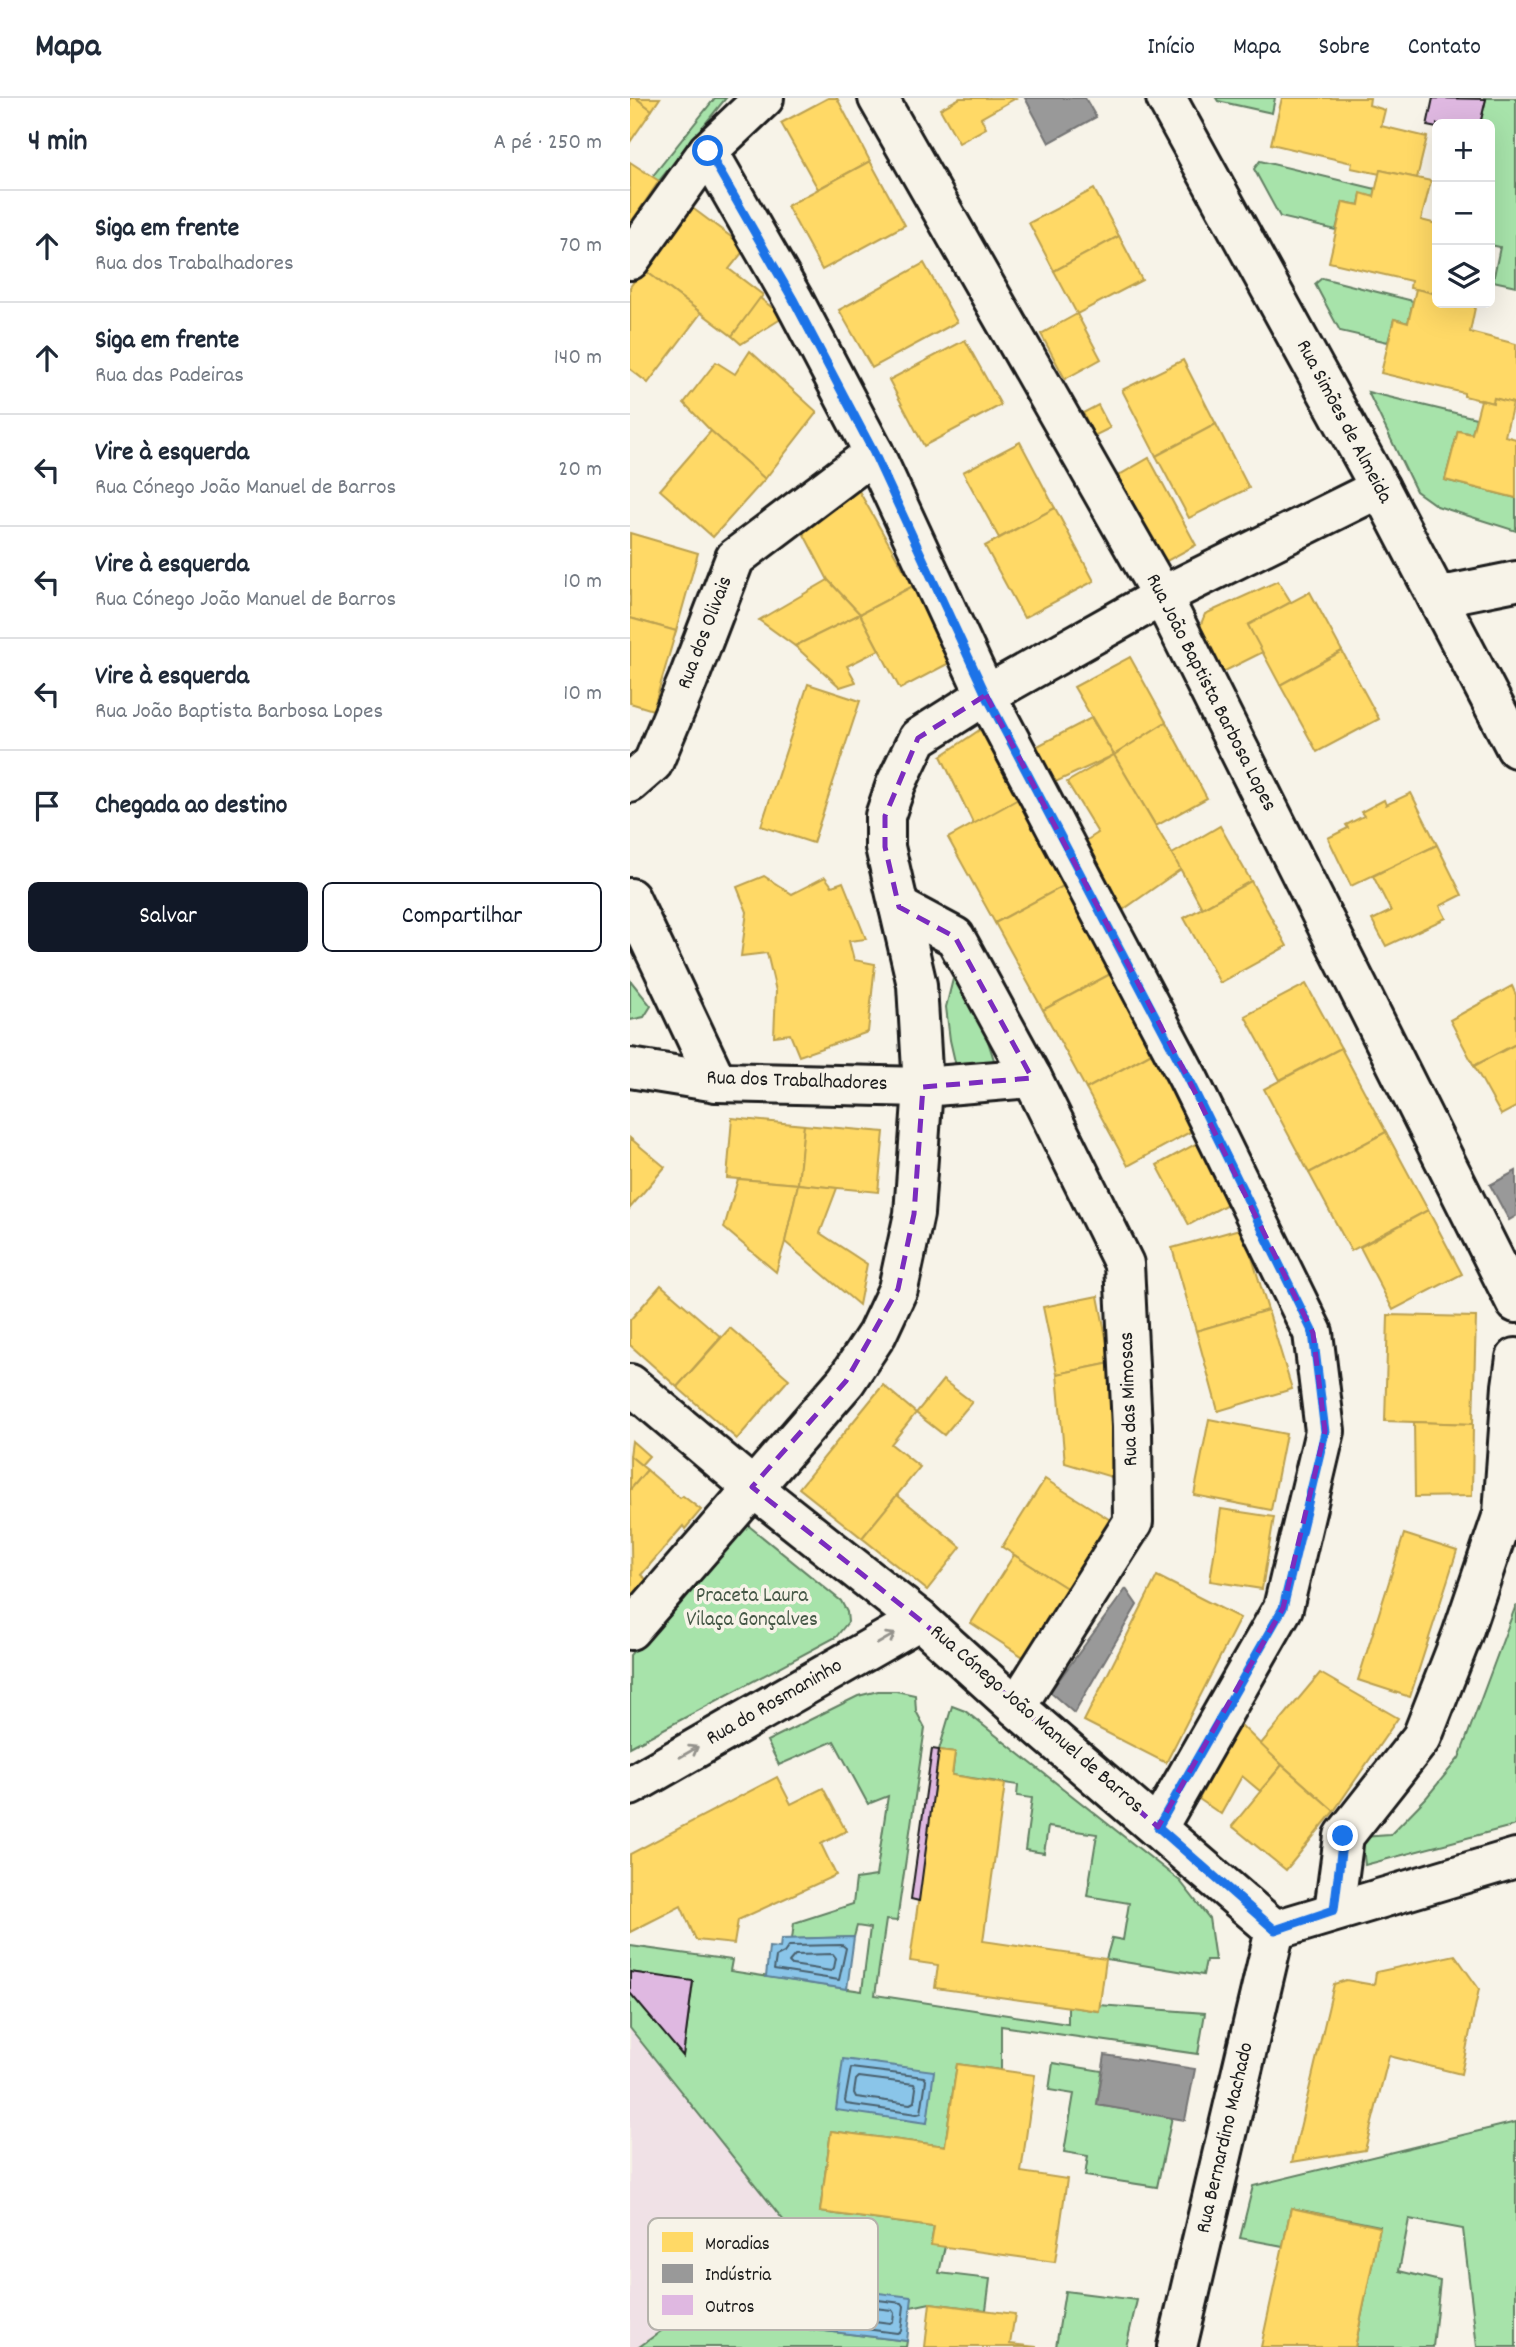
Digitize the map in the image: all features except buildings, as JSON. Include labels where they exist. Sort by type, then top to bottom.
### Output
[{"type":"street","points":[[630,260],[708,151],[764,98]]},
{"type":"street","name":"Rua João Baptista Barbosa Lopes","points":[[877,98],[1162,596],[1516,1303]]},
{"type":"street","name":"Rua Simões de Almeida","points":[[1166,98],[1380,488],[1516,748]]},
{"type":"street","points":[[708,151],[794,301],[874,453],[986,695],[1188,1078],[1313,1333],[1325,1432],[1283,1608],[1158,1827]]},
{"type":"street","name":"Rua dos Olivais","points":[[630,783],[653,764],[735,558],[874,453]]},
{"type":"street","points":[[630,1630],[846,1381],[877,1335],[898,1289],[914,1214],[923,1087],[917,985],[885,847],[885,816],[896,784],[918,738],[986,695],[1162,596],[1380,488]]},
{"type":"street","points":[[1437,597],[1516,581]]},
{"type":"street","points":[[630,898],[717,1082]]},
{"type":"street","name":"Rua das Mimosas","points":[[899,907],[956,937],[1032,1078],[1124,1264],[1132,1426],[1133,1522],[1016,1707]]},
{"type":"street","name":"Rua dos Trabalhadores","points":[[630,1068],[717,1082],[923,1087]]},
{"type":"street","points":[[923,1087],[1032,1078]]},
{"type":"street","points":[[1334,1910],[1343,1836],[1422,1737],[1462,1635],[1503,1514],[1511,1386],[1516,1359]]},
{"type":"street","name":"Rua Cónego João Manuel de Barros","points":[[630,1384],[752,1487],[920,1619],[1016,1707],[1275,1930]]},
{"type":"street","name":"Rua do Rosmaninho","points":[[630,1786],[920,1619]]},
{"type":"street","points":[[1275,1930],[1334,1910],[1516,1858]]},
{"type":"street","name":"Rua Bernardino Machado","points":[[1177,2347],[1275,1930]]},
{"type":"highlighted area","points":[[986,695],[1188,1078],[1313,1333],[1325,1431],[1283,1608],[1158,1827],[920,1620],[752,1487],[846,1381],[898,1289],[914,1214],[923,1087],[1032,1078],[955,937],[899,907],[885,847],[885,816],[918,738]]},
{"type":"shaded area","points":[[630,2029],[780,2218],[648,2218],[648,2330],[663,2330],[639,2347],[630,2347]]},
{"type":"green space","points":[[715,98],[726,98],[659,181],[652,177]]},
{"type":"green space","points":[[1216,98],[1275,98],[1272,113],[1218,101]]},
{"type":"green space","points":[[1483,98],[1516,98],[1516,286],[1495,281],[1500,247],[1495,246],[1495,119],[1481,119],[1486,99]]},
{"type":"green space","points":[[1260,161],[1376,189],[1374,197],[1361,194],[1359,205],[1343,202],[1336,230],[1280,217],[1254,169]]},
{"type":"green space","points":[[1322,278],[1413,301],[1408,323],[1394,319],[1388,342],[1340,331],[1315,284]]},
{"type":"green space","points":[[1368,392],[1476,418],[1472,434],[1458,431],[1445,480],[1516,498],[1516,531],[1437,506],[1416,491]]},
{"type":"green space","points":[[961,976],[977,1007],[995,1063],[958,1075],[946,1007],[953,979]]},
{"type":"green space","points":[[630,980],[651,1006],[644,1017],[630,1020]]},
{"type":"green space","name":"Praceta Laura Vilaça Gonçalves","points":[[744,1522],[841,1601],[847,1612],[848,1622],[836,1637],[630,1747],[630,1655]]},
{"type":"green space","points":[[1516,1605],[1516,1825],[1365,1865],[1362,1837],[1390,1835],[1426,1798],[1459,1758]]},
{"type":"green space","points":[[878,1691],[915,1695],[916,1711],[925,1728],[897,1921],[886,1920],[875,1995],[1068,2024],[1068,2006],[1098,2011],[1099,2005],[1205,2013],[1198,2054],[1001,2026],[1001,2070],[957,2064],[945,2146],[831,2131],[820,2212],[866,2218],[782,2218],[630,2028],[630,1993],[683,2055],[693,1982],[630,1972],[630,1946],[732,1960],[730,1971],[862,1991],[870,1928],[857,1926],[854,1937],[792,1939],[794,1923],[853,1904],[856,1879],[876,1876],[888,1796],[868,1804],[834,1741],[779,1765],[767,1741],[858,1696]]},
{"type":"green space","points":[[952,1706],[965,1711],[1180,1881],[1209,1918],[1215,1960],[1206,1960],[1203,1975],[1106,1959],[1112,1938],[1123,1940],[1129,1903],[1087,1896],[1097,1834],[1048,1827],[1044,1853],[1025,1850],[1032,1798],[1017,1796],[1018,1785],[952,1775],[955,1752],[939,1750]]},
{"type":"green space","points":[[1053,2063],[1102,2071],[1097,2105],[1172,2117],[1157,2187],[1085,2176],[1088,2156],[1064,2152],[1074,2094],[1049,2090]]},
{"type":"green space","points":[[1516,2122],[1516,2347],[1477,2347],[1463,2229],[1409,2219],[1399,2271],[1440,2281],[1433,2347],[1355,2347],[1380,2226],[1291,2208],[1283,2246],[1240,2238],[1253,2186]]},
{"type":"green space","points":[[878,2220],[934,2227],[931,2244],[945,2246],[939,2273],[990,2279],[986,2310],[930,2303],[911,2307],[911,2297],[878,2307]]},
{"type":"green space","points":[[1065,2291],[1137,2300],[1126,2347],[1056,2347]]},
{"type":"green space","points":[[663,2330],[816,2330],[907,2341],[906,2347],[639,2347]]},
{"type":"water","points":[[854,1937],[847,1989],[766,1977],[769,1947],[780,1948],[781,1939]]},
{"type":"water","points":[[843,2059],[934,2071],[927,2123],[836,2110]]},
{"type":"water","points":[[878,2293],[912,2297],[907,2341],[816,2330],[878,2330]]},
{"type":"route","points":[[708,151],[794,301],[874,453],[986,695],[1188,1078],[1313,1333],[1325,1432],[1283,1608],[1158,1827],[1275,1930],[1334,1910],[1343,1836]]}]
